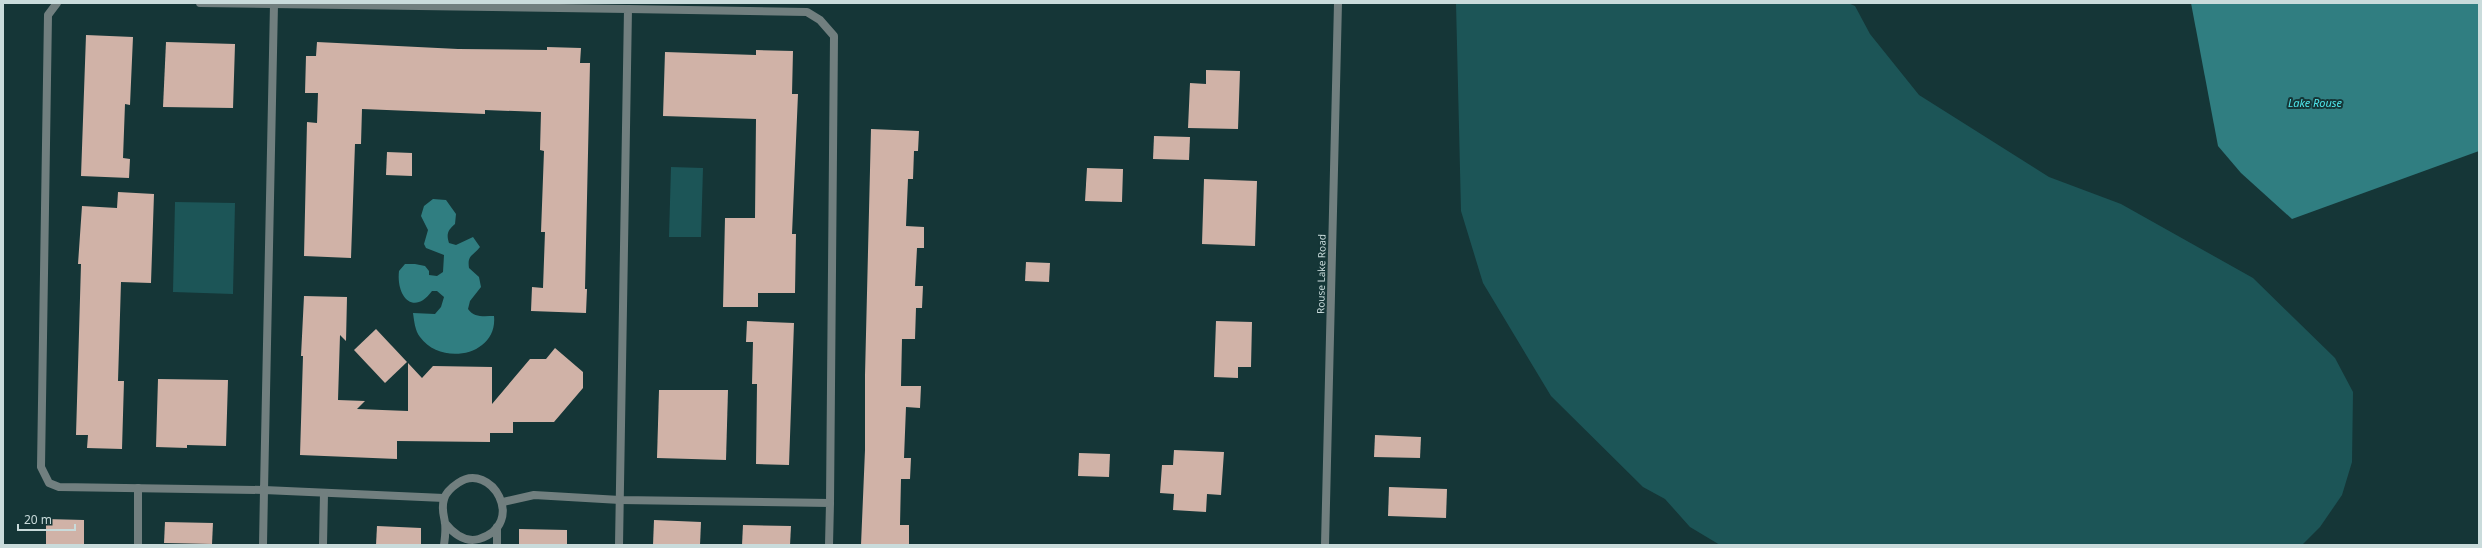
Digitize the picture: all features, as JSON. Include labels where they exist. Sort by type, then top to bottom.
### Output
[{"type":"street","points":[[57,3],[48,15],[41,467],[49,483],[59,487],[264,490],[444,498]]},
{"type":"street","points":[[200,3],[807,12],[820,20],[834,36],[829,545]]},
{"type":"street","name":"Rouse Lake Road","points":[[1325,545],[1338,3]]},
{"type":"street","points":[[263,545],[274,4]]},
{"type":"street","points":[[619,545],[628,9]]},
{"type":"street","points":[[444,545],[445,523],[442,511],[444,498],[456,485],[473,479],[484,481],[493,487],[503,502],[502,517],[497,527],[488,535],[476,539],[464,538],[453,532],[445,523]]},
{"type":"street","points":[[138,488],[138,545]]},
{"type":"street","points":[[323,545],[324,493]]},
{"type":"street","points":[[503,502],[534,495],[620,500],[830,503]]},
{"type":"street","points":[[497,527],[497,545]]},
{"type":"shaded area","points":[[1456,3],[1848,3],[1855,6],[1870,34],[1919,95],[2049,177],[2121,204],[2253,278],[2335,358],[2353,392],[2352,462],[2342,495],[2320,527],[2302,545],[1720,545],[1690,527],[1665,499],[1643,487],[1551,396],[1483,283],[1461,211]]},
{"type":"shaded area","points":[[671,167],[703,168],[701,237],[669,237]]},
{"type":"shaded area","points":[[175,202],[235,203],[233,294],[173,292]]},
{"type":"water","name":"Lake Rouse","points":[[2191,3],[2479,3],[2479,151],[2292,219],[2241,173],[2218,146]]},
{"type":"water","points":[[433,199],[446,200],[456,214],[455,224],[448,232],[449,243],[456,245],[473,237],[480,247],[471,256],[469,260],[469,268],[479,277],[481,287],[470,301],[468,309],[476,315],[494,316],[493,329],[487,340],[478,348],[467,352],[454,354],[441,352],[430,346],[420,337],[417,332],[413,313],[435,314],[441,307],[444,297],[437,291],[432,291],[419,302],[413,303],[403,295],[400,289],[399,271],[405,264],[425,266],[429,271],[429,275],[437,276],[443,272],[444,255],[426,248],[424,244],[428,230],[421,216],[424,206]]},
{"type":"building","points":[[86,35],[133,37],[130,105],[125,104],[123,158],[130,159],[129,178],[81,176]]},
{"type":"building","points":[[166,42],[235,44],[233,108],[163,107]]},
{"type":"building","points":[[317,42],[458,49],[547,50],[547,47],[581,48],[580,63],[590,63],[585,289],[587,289],[586,313],[531,311],[532,287],[543,288],[545,232],[541,232],[544,151],[540,150],[541,112],[485,110],[485,114],[362,109],[361,144],[355,144],[351,258],[304,256],[307,122],[317,123],[318,93],[305,93],[306,56],[316,56]]},
{"type":"building","points":[[756,50],[793,51],[792,94],[798,94],[792,234],[796,234],[795,293],[758,293],[758,307],[723,307],[725,218],[755,218],[756,119],[663,116],[665,52],[756,55]]},
{"type":"building","points":[[1206,70],[1240,71],[1238,129],[1188,128],[1190,83],[1206,84]]},
{"type":"building","points":[[871,129],[919,131],[918,151],[914,151],[913,179],[908,179],[906,226],[924,227],[924,248],[917,248],[915,286],[923,286],[922,308],[916,308],[915,339],[902,339],[901,386],[921,386],[920,408],[906,407],[904,458],[911,458],[910,479],[901,479],[900,525],[909,525],[909,545],[861,545],[865,450],[865,375]]},
{"type":"building","points":[[1154,136],[1190,137],[1189,160],[1153,159]]},
{"type":"building","points":[[387,152],[412,153],[412,176],[386,175]]},
{"type":"building","points":[[1087,168],[1123,169],[1122,202],[1085,201]]},
{"type":"building","points":[[1204,179],[1257,181],[1255,246],[1202,244]]},
{"type":"building","points":[[118,192],[154,194],[151,283],[121,282],[118,381],[124,381],[122,449],[87,448],[88,435],[76,435],[81,264],[78,264],[82,206],[117,208]]},
{"type":"building","points":[[1026,262],[1050,263],[1049,282],[1025,281]]},
{"type":"building","points":[[304,296],[347,297],[346,341],[340,335],[338,400],[365,401],[357,409],[408,411],[408,363],[422,378],[433,366],[492,367],[492,404],[530,359],[546,359],[555,348],[583,372],[583,388],[554,422],[513,422],[513,433],[490,433],[490,442],[397,441],[397,459],[300,455],[303,356],[301,356]]},
{"type":"building","points":[[747,321],[794,323],[789,465],[756,464],[757,384],[752,384],[753,342],[746,342]]},
{"type":"building","points":[[1216,321],[1252,322],[1251,367],[1238,367],[1238,378],[1214,377]]},
{"type":"building","points":[[376,329],[407,362],[385,383],[354,350]]},
{"type":"building","points":[[158,379],[228,380],[226,446],[187,445],[187,448],[156,447]]},
{"type":"building","points":[[659,390],[728,390],[726,460],[657,458]]},
{"type":"building","points":[[1375,435],[1421,437],[1420,458],[1374,457]]},
{"type":"building","points":[[1174,450],[1224,452],[1221,495],[1207,494],[1206,512],[1173,510],[1174,494],[1160,493],[1162,465],[1173,465]]},
{"type":"building","points":[[1079,453],[1110,454],[1109,477],[1078,476]]},
{"type":"building","points":[[1389,487],[1447,489],[1446,518],[1388,516]]},
{"type":"building","points":[[46,519],[84,520],[84,545],[46,545]]},
{"type":"building","points":[[654,520],[701,522],[700,545],[653,545]]},
{"type":"building","points":[[165,522],[213,523],[212,544],[164,543]]},
{"type":"building","points":[[743,525],[791,526],[790,545],[742,545]]},
{"type":"building","points":[[377,526],[421,528],[421,545],[376,545]]},
{"type":"building","points":[[519,529],[567,530],[567,545],[519,545]]}]
